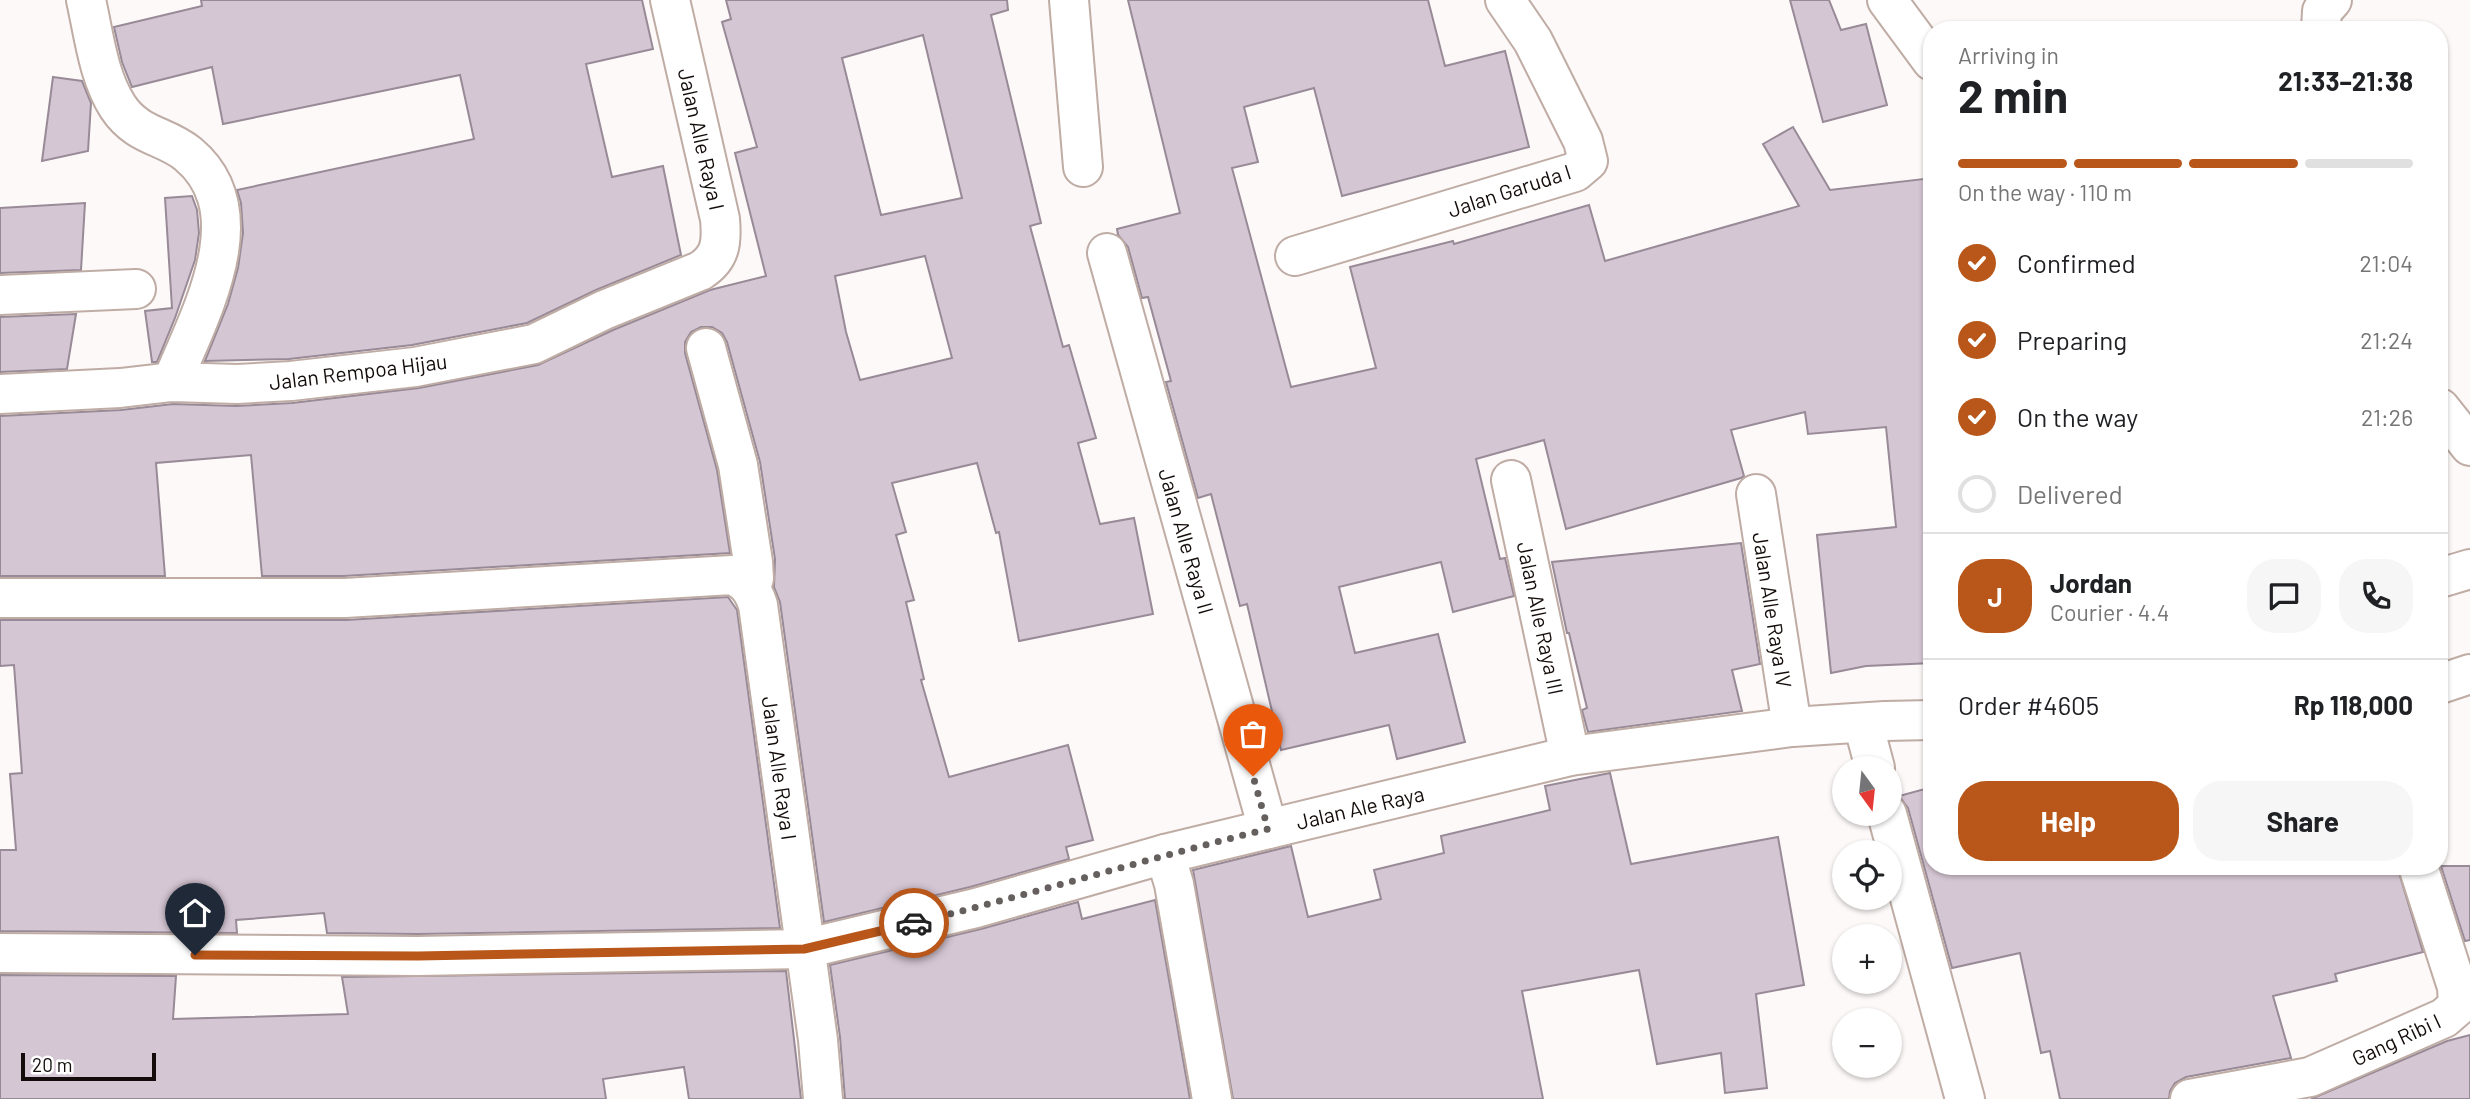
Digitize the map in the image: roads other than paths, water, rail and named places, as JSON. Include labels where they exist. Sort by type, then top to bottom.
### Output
[{"type":"street","points":[[86,0],[101,68],[118,106],[126,118],[138,128],[185,152],[197,162],[213,185],[218,202],[221,230],[216,271],[172,382]]},
{"type":"street","name":"Jalan Alle Raya I","points":[[670,0],[720,219],[720,250],[708,266],[700,271]]},
{"type":"street","points":[[1069,0],[1083,167]]},
{"type":"street","name":"Jalan Garuda I","points":[[1295,256],[1575,172],[1588,161],[1583,141],[1533,41],[1505,0]]},
{"type":"street","points":[[1887,0],[1923,49]]},
{"type":"street","points":[[2321,21],[2322,11],[2332,0]]},
{"type":"street","name":"Jalan Alle Raya II","points":[[1107,253],[1268,829]]},
{"type":"street","name":"Jalan Rempoa Hijau","points":[[0,394],[120,388],[172,382],[237,384],[337,377],[415,367],[534,344],[604,310],[700,271]]},
{"type":"street","points":[[0,295],[136,289]]},
{"type":"street","name":"Jalan Alle Raya I","points":[[706,348],[738,465],[753,562],[754,578],[751,588],[758,605],[818,1040],[823,1099]]},
{"type":"street","points":[[2448,418],[2470,446]]},
{"type":"street","name":"Jalan Alle Raya III","points":[[1511,480],[1570,756]]},
{"type":"street","name":"Jalan Alle Raya IV","points":[[1756,494],[1792,727]]},
{"type":"street","points":[[2448,576],[2470,569]]},
{"type":"street","points":[[0,598],[345,598],[732,575],[751,588]]},
{"type":"street","points":[[2448,681],[2470,674]]},
{"type":"street","name":"Jalan Ale Raya","points":[[0,953],[418,956],[804,949],[976,908],[1165,854],[1570,756],[1792,727],[1923,720]]},
{"type":"street","points":[[1863,723],[1872,756]]},
{"type":"street","points":[[1890,826],[1965,1099]]},
{"type":"street","points":[[1165,854],[1174,884],[1212,1099]]},
{"type":"street","name":"Gang Ribi I","points":[[2190,1099],[2310,1077],[2444,1018],[2458,1006],[2457,986],[2421,875]]}]
